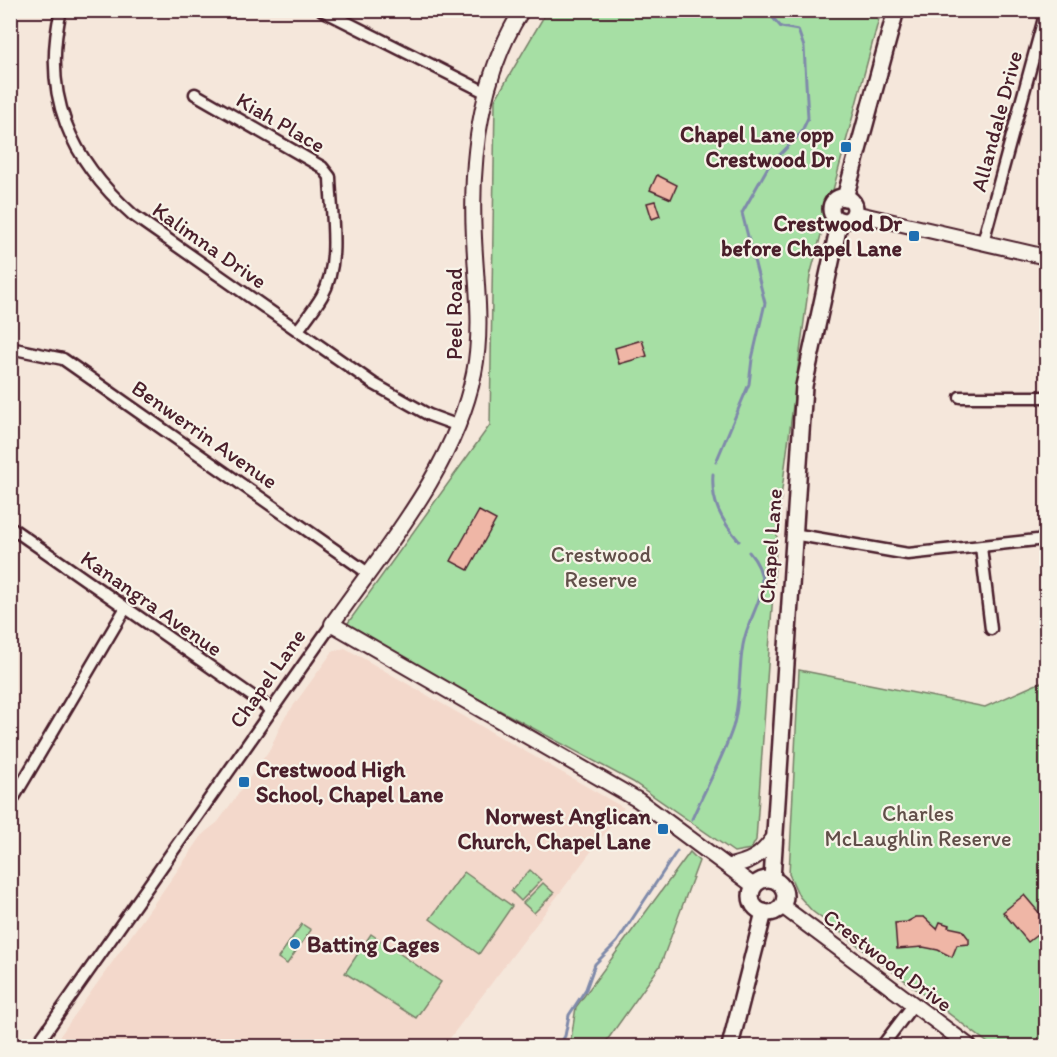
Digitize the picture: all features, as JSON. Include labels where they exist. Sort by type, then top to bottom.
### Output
[{"type":"main road","points":[[845,198],[896,10]]},
{"type":"main road","points":[[845,198],[853,203],[854,213],[849,220],[840,220],[834,216],[832,207],[836,200],[845,198]]},
{"type":"main road","name":"Chapel Lane","points":[[772,879],[772,840],[804,386],[840,220]]},
{"type":"main road","points":[[772,879],[784,890],[782,906],[776,910],[764,912],[752,900],[754,886],[762,880],[772,879]]},
{"type":"main road","points":[[730,1047],[764,912]]},
{"type":"street","name":"Kalimna Drive","points":[[61,10],[56,31],[54,78],[69,133],[96,179],[133,215],[394,396],[429,415],[459,426]]},
{"type":"street","points":[[322,10],[485,92]]},
{"type":"street","name":"Peel Road","points":[[332,624],[434,475],[459,426],[478,346],[473,199],[478,129],[485,92],[522,10]]},
{"type":"street","name":"Allandale Drive","points":[[983,242],[1047,11]]},
{"type":"street","name":"Kiah Place","points":[[195,94],[322,167],[330,177],[332,260],[329,278],[322,295],[298,330]]},
{"type":"street","points":[[854,213],[1047,256]]},
{"type":"street","name":"Benwerrin Avenue","points":[[10,348],[63,359],[368,573]]},
{"type":"street","points":[[960,397],[1047,397]]},
{"type":"street","name":"Kanangra Avenue","points":[[10,527],[272,710]]},
{"type":"street","points":[[793,534],[908,554],[1047,539]]},
{"type":"street","points":[[981,547],[991,629]]},
{"type":"street","points":[[10,804],[125,609]]},
{"type":"street","name":"Chapel Lane","points":[[36,1047],[332,624],[638,800],[754,886]]},
{"type":"street","points":[[730,866],[750,862],[759,856],[772,840]]},
{"type":"street","name":"Crestwood Drive","points":[[782,906],[969,1047]]},
{"type":"street","points":[[882,1047],[913,1005]]},
{"type":"shaded area","points":[[345,648],[624,808],[444,1046],[67,1046],[57,1040],[204,833],[218,822],[270,749],[283,720],[333,651]]},
{"type":"green space","name":"Crestwood Reserve","points":[[547,11],[881,11],[810,276],[778,520],[756,840],[751,849],[734,852],[633,782],[345,627],[490,425],[495,100]]},
{"type":"green space","name":"Charles McLaughlin Reserve","points":[[799,670],[985,707],[1046,680],[1046,1046],[992,1046],[812,911],[799,896],[789,874]]},
{"type":"green space","points":[[690,852],[699,861],[660,966],[603,1046],[570,1046],[576,1007]]},
{"type":"green space","points":[[530,870],[541,880],[521,901],[511,891]]},
{"type":"green space","points":[[464,872],[512,906],[479,954],[430,919]]},
{"type":"green space","points":[[543,883],[554,893],[534,913],[523,903]]},
{"type":"green space","name":"Batting Cages","points":[[302,924],[311,930],[287,964],[278,958]]},
{"type":"green space","points":[[371,934],[441,982],[416,1018],[345,973]]},
{"type":"building","points":[[657,175],[677,185],[671,199],[650,190]]},
{"type":"building","points":[[655,201],[660,216],[652,219],[647,203]]},
{"type":"building","points":[[642,340],[647,356],[619,364],[615,348]]},
{"type":"building","points":[[479,511],[496,520],[468,570],[451,561]]},
{"type":"building","points":[[1024,895],[1047,922],[1047,927],[1028,942],[1003,912]]},
{"type":"building","points":[[916,917],[924,917],[937,929],[940,922],[949,925],[948,927],[962,930],[969,939],[969,944],[957,945],[952,957],[938,950],[923,947],[897,949],[895,923],[907,922]]},
{"type":"waterway","points":[[716,462],[749,384],[752,359],[765,303],[742,213],[768,167],[801,133],[808,118],[804,47],[798,30],[781,27],[766,10]]},
{"type":"waterway","points":[[713,474],[718,510],[739,541]]},
{"type":"waterway","points":[[692,819],[724,750],[736,717],[743,645],[762,587],[762,576],[758,565],[749,552]]},
{"type":"waterway","points":[[559,1046],[565,1036],[569,1015],[586,989],[595,964],[617,942],[677,851]]},
{"type":"place","name":"Chapel Lane opp Crestwood Dr","points":[[846,147]]},
{"type":"place","name":"Crestwood Dr before Chapel Lane","points":[[914,236]]},
{"type":"place","name":"Crestwood High School, Chapel Lane","points":[[244,782]]},
{"type":"place","name":"Norwest Anglican Church, Chapel Lane","points":[[663,829]]},
{"type":"place","name":"Batting Cages","points":[[295,944]]}]
